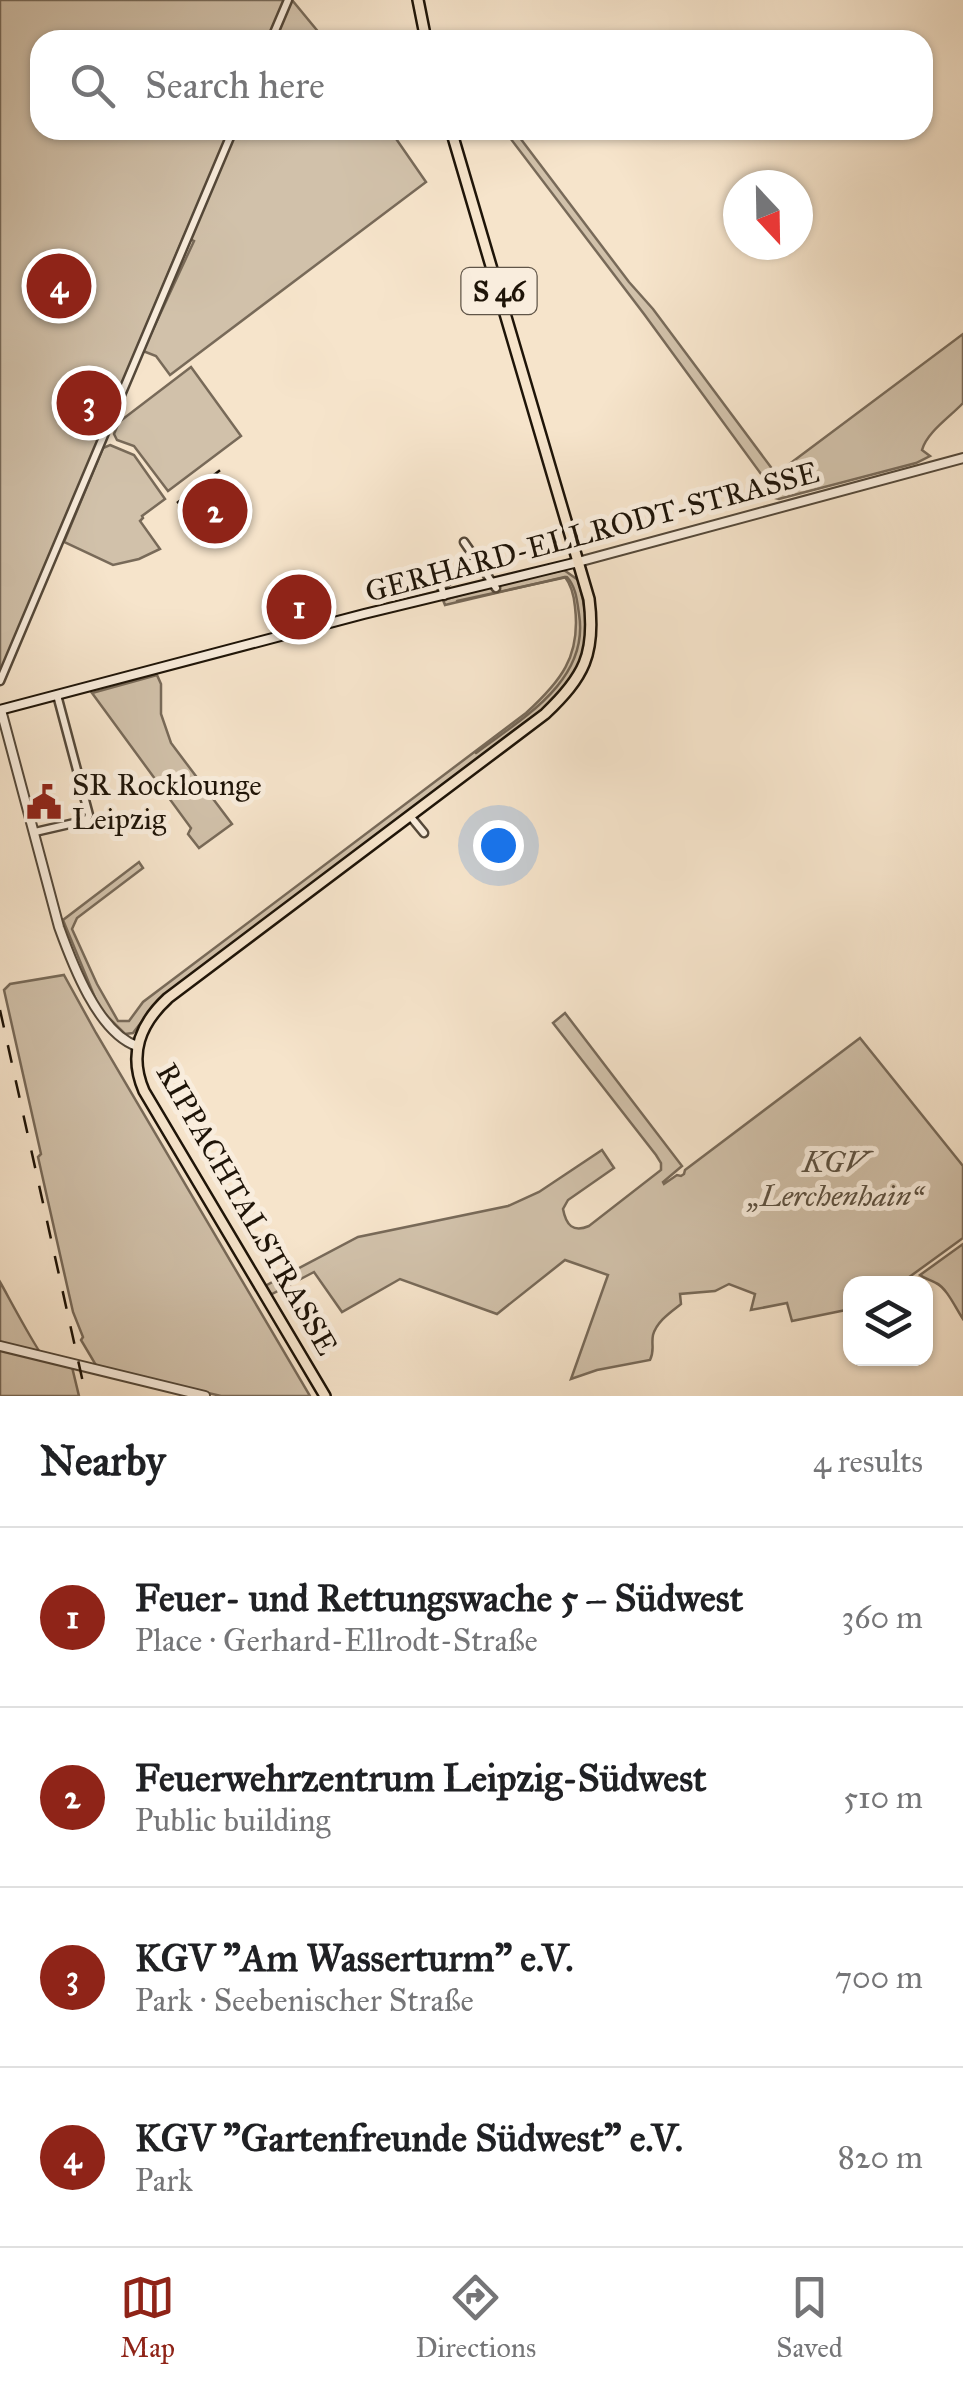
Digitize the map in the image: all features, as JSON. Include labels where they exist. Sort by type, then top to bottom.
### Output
[{"type":"main road","points":[[418,0],[424,30]]},
{"type":"main road","name":"RIPPACHTALSTRASSE","points":[[324,1396],[144,1090],[137,1068],[137,1046],[147,1020],[168,998],[545,714],[575,682],[584,665],[592,640],[589,600],[455,140]]},
{"type":"street","points":[[275,30],[288,0]]},
{"type":"street","points":[[0,681],[229,140]]},
{"type":"street","name":"GERHARD-ELLRODT-STRASSE","points":[[0,709],[364,614],[495,586],[963,458]]},
{"type":"street","points":[[464,542],[495,586]]},
{"type":"street","points":[[444,596],[441,586],[477,560]]},
{"type":"street","points":[[35,832],[78,824],[87,820],[89,814],[57,695]]},
{"type":"street","points":[[0,709],[71,959],[112,1031],[137,1046]]},
{"type":"street","points":[[410,816],[424,833]]},
{"type":"street","points":[[0,1346],[205,1396]]},
{"type":"green space","points":[[0,0],[292,0],[317,30],[30,30],[30,140],[397,140],[426,182],[170,375],[156,356],[143,351],[194,241],[184,236],[0,675]]},
{"type":"green space","points":[[512,140],[522,140],[776,474],[963,334],[963,403],[925,443],[922,450],[930,456],[916,463],[779,499],[767,496],[771,490],[764,478]]},
{"type":"green space","points":[[191,367],[241,436],[168,491],[134,446],[117,440],[114,434],[119,422]]},
{"type":"green space","points":[[110,445],[134,455],[165,499],[140,521],[160,549],[113,565],[64,542],[103,448]]},
{"type":"green space","points":[[564,570],[578,580],[587,634],[573,675],[549,706],[153,1007],[133,1033],[125,1034],[107,1016],[105,1022],[63,920],[139,862],[143,868],[77,918],[72,929],[118,1021],[129,1021],[143,1002],[538,702],[566,667],[575,640],[574,599],[565,577],[445,605],[443,600]]},
{"type":"green space","points":[[157,675],[161,684],[161,714],[171,743],[232,824],[199,848],[188,834],[191,828],[92,693]]},
{"type":"green space","points":[[64,975],[310,1396],[221,1396],[97,1367],[81,1340],[4,990],[10,984]]},
{"type":"green space","name":"KGV „Lerchenhain“","points":[[565,1013],[682,1166],[664,1184],[684,1174],[860,1038],[963,1166],[963,1238],[911,1276],[843,1276],[843,1311],[792,1321],[787,1303],[751,1310],[755,1294],[729,1284],[715,1291],[680,1294],[681,1304],[655,1330],[650,1360],[571,1379],[608,1275],[565,1260],[497,1314],[400,1279],[342,1312],[314,1272],[270,1295],[265,1286],[358,1237],[508,1206],[539,1192],[602,1150],[614,1168],[568,1200],[563,1209],[568,1223],[575,1228],[589,1226],[661,1170],[656,1155],[553,1023]]},
{"type":"green space","points":[[963,1244],[963,1319],[944,1289],[933,1282],[933,1276],[920,1275]]},
{"type":"green space","points":[[0,1282],[44,1358],[72,1367],[79,1396],[0,1396]]},
{"type":"waterway","points":[[457,601],[567,577],[579,614],[580,638],[563,678],[531,712],[476,753]]},
{"type":"railway","points":[[177,503],[231,462]]},
{"type":"railway","points":[[0,1010],[86,1396]]},
{"type":"place","name":"KGV \"Gartenfreunde Südwest\" e.V.","points":[[59,286]]},
{"type":"place","name":"KGV \"Am Wasserturm\" e.V.","points":[[89,403]]},
{"type":"place","name":"Feuerwehrzentrum Leipzig-Südwest","points":[[215,511]]},
{"type":"place","name":"Feuer- und Rettungswache 5 – Südwest","points":[[299,607]]},
{"type":"place","name":"SR Rocklounge Leipzig","points":[[44,802]]}]
